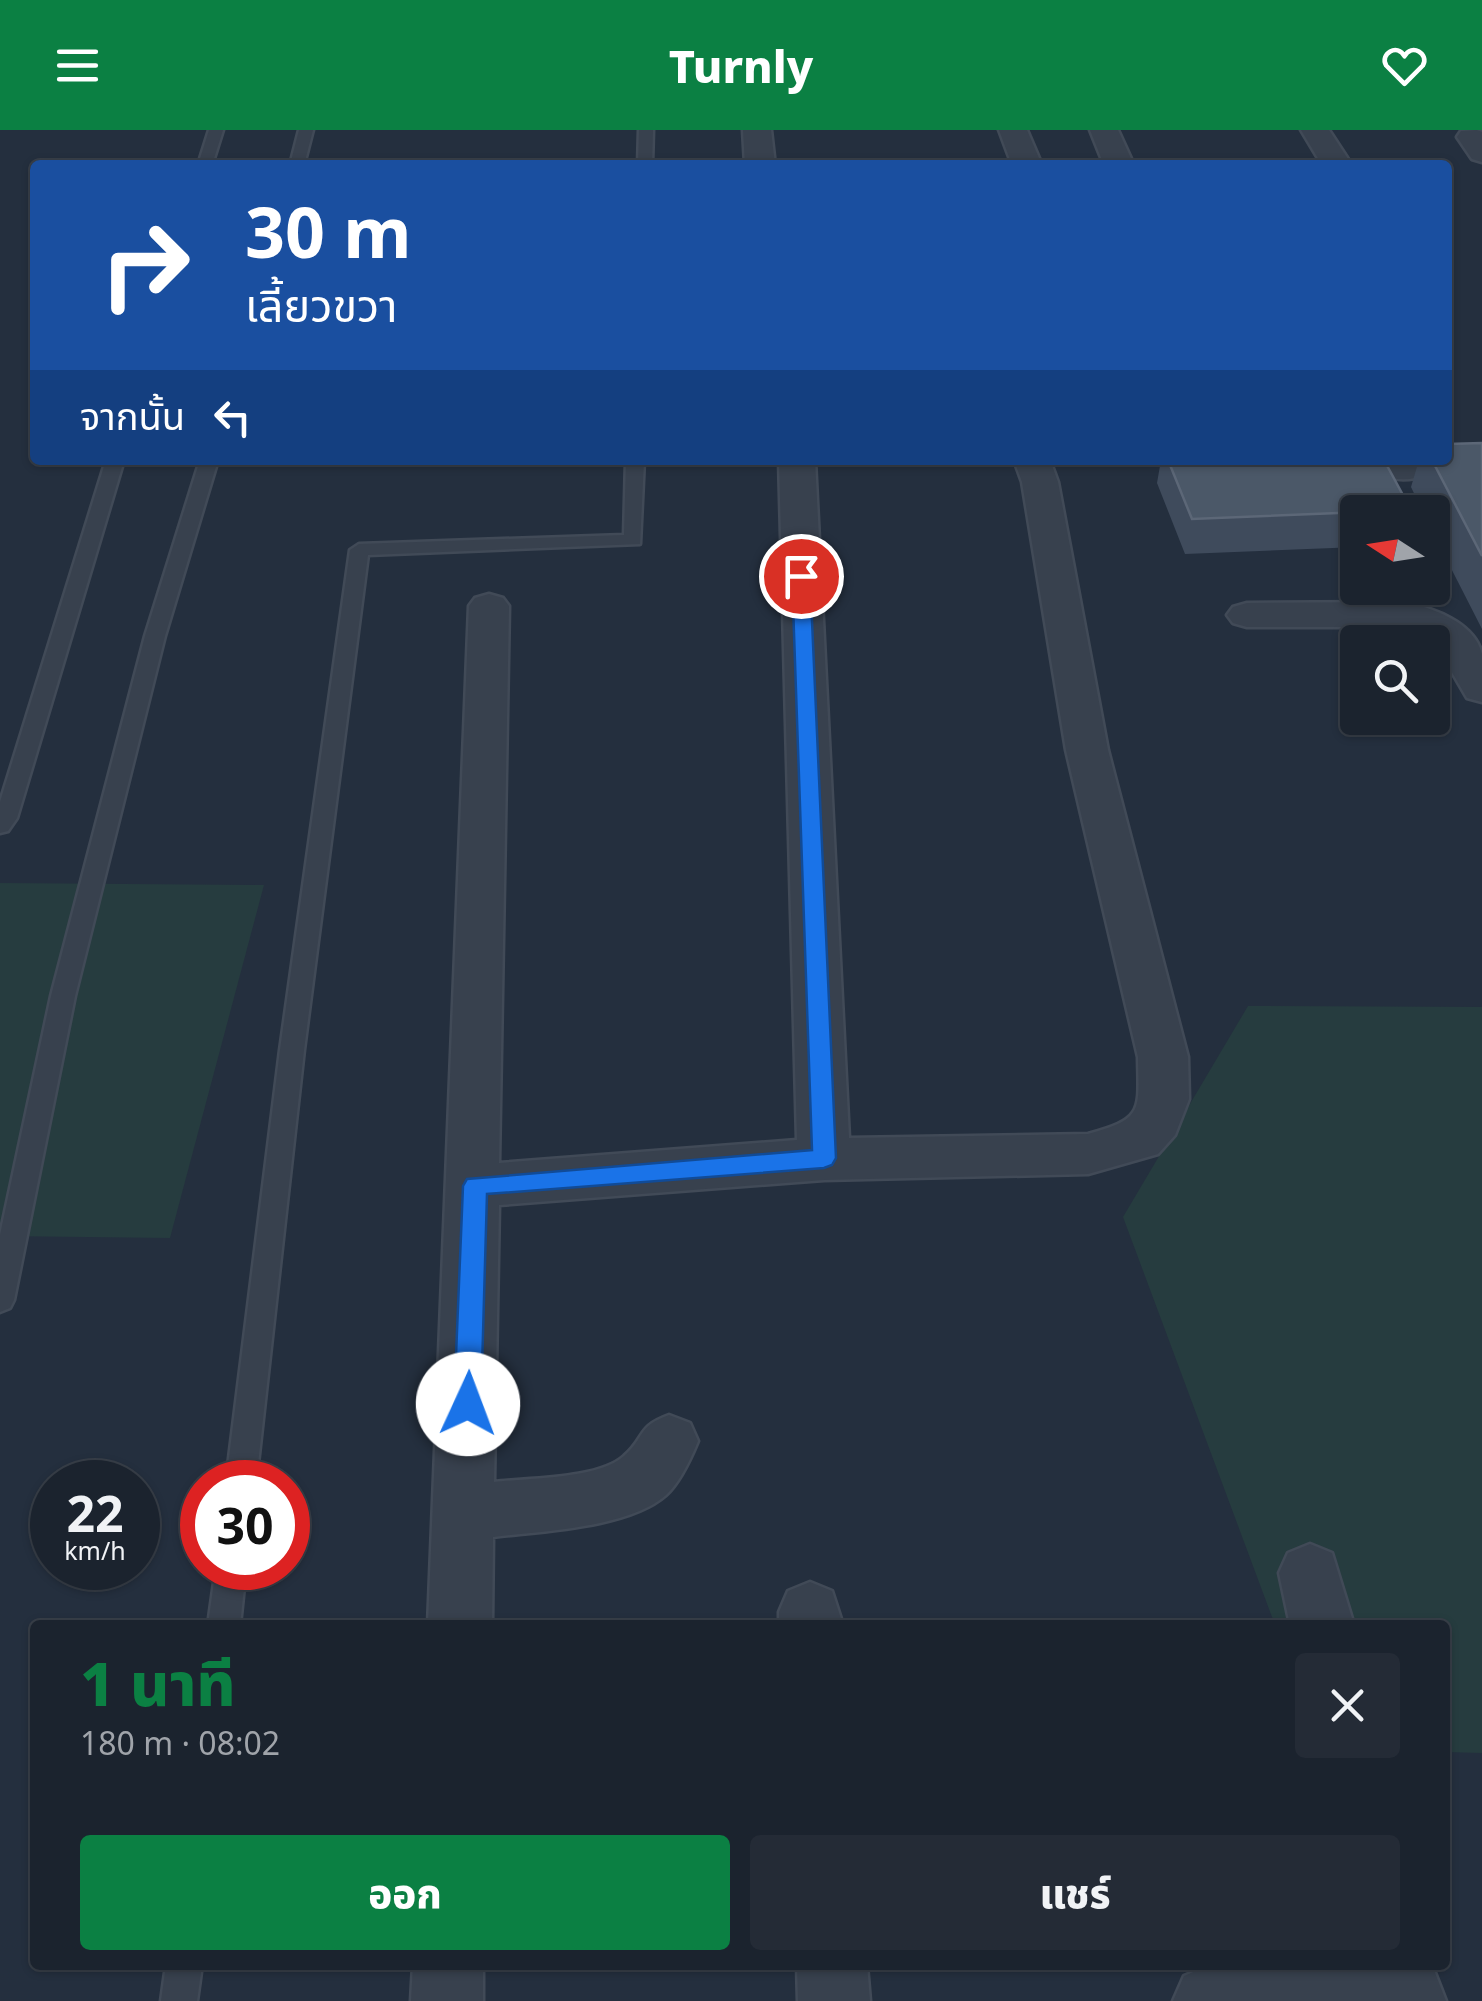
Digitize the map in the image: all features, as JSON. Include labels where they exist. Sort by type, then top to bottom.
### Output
[{"type":"street","points":[[758,130],[760,160]]},
{"type":"street","points":[[1014,130],[1025,160]]},
{"type":"street","points":[[1104,130],[1118,160]]},
{"type":"street","points":[[1315,130],[1334,160]]},
{"type":"street","points":[[797,465],[824,1158]]},
{"type":"street","points":[[475,1186],[824,1158],[1088,1154],[1140,1140],[1157,1121],[1164,1099],[1163,1057],[1086,750],[1040,482],[1034,465]]},
{"type":"street","points":[[460,1620],[489,606]]},
{"type":"street","points":[[1247,614],[1406,614],[1429,620],[1442,626],[1457,645],[1482,689]]},
{"type":"street","points":[[464,1513],[601,1498],[645,1476],[669,1441]]},
{"type":"street","points":[[446,2001],[448,1970]]},
{"type":"street","points":[[832,1970],[834,2001]]},
{"type":"street","points":[[1209,2001],[1404,1983]]},
{"type":"lane","points":[[207,160],[216,130]]},
{"type":"lane","points":[[297,160],[306,130]]},
{"type":"lane","points":[[645,160],[646,130]]},
{"type":"lane","points":[[0,826],[6,818],[113,465]]},
{"type":"lane","points":[[0,1300],[63,996],[155,636],[207,465]]},
{"type":"lane","points":[[244,1460],[292,1050],[359,550],[632,540],[635,465]]},
{"type":"lane","points":[[225,1620],[228,1590]]},
{"type":"lane","points":[[180,2001],[183,1970]]},
{"type":"green space","points":[[0,883],[264,885],[170,1238],[0,1236]]},
{"type":"green space","points":[[1248,1006],[1482,1007],[1482,1753],[1450,1752],[1450,1620],[1273,1620],[1123,1217]]},
{"type":"building","points":[[1482,443],[1482,556],[1435,465],[1452,465],[1452,444]]},
{"type":"building","points":[[1170,465],[1387,465],[1403,495],[1340,495],[1340,513],[1192,519]]},
{"type":"route","points":[[468,1404],[475,1186],[824,1158],[801,576]]}]
